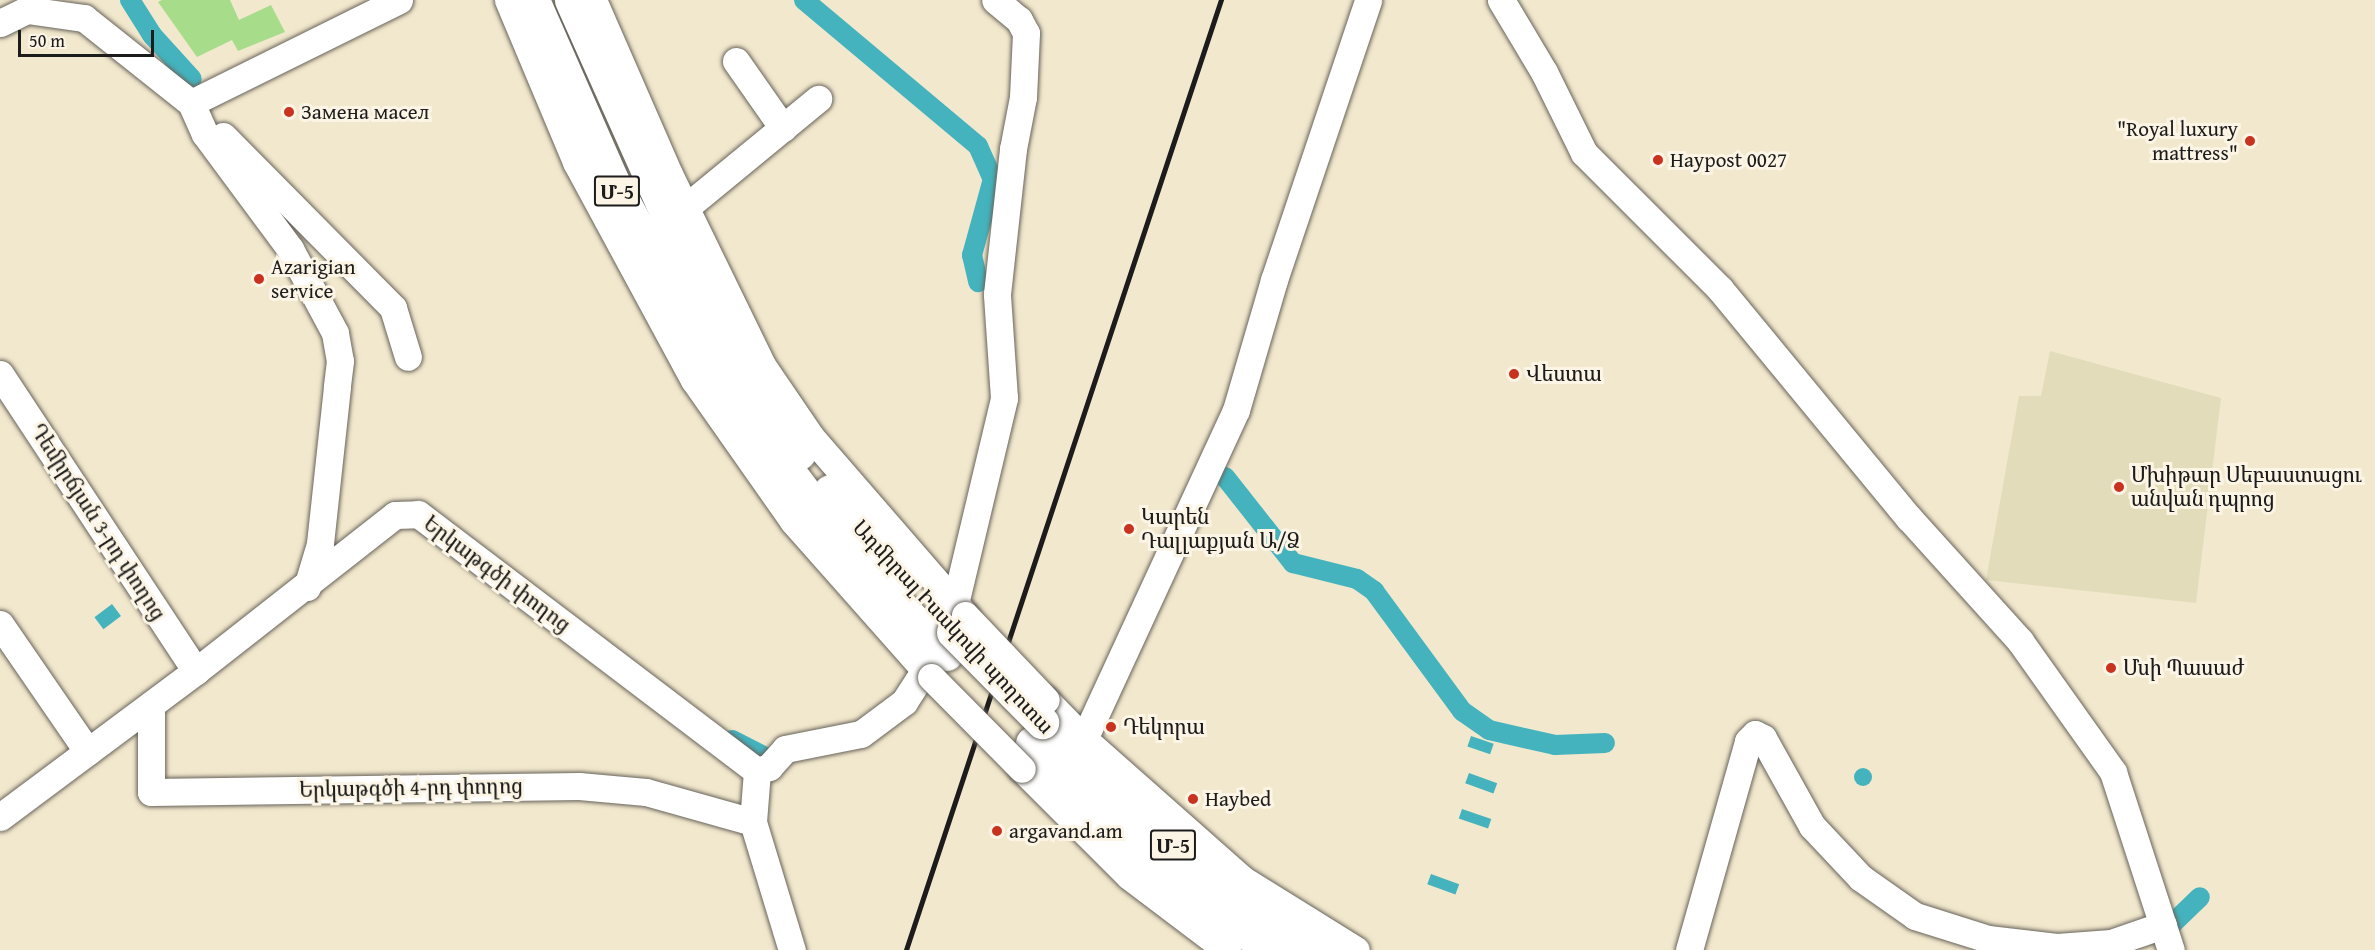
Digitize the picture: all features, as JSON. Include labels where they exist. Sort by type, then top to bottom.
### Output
[{"type":"highway","name":"Ադմիրալ Իսակովի պողոտա","points":[[533,0],[610,178],[716,374],[852,556],[946,642],[1036,734],[1097,811],[1189,892],[1271,950]]},
{"type":"highway","name":"Ադմիրալ Իսակովի պողոտա","points":[[571,0],[678,214],[737,360],[802,458],[885,560],[946,642]]},
{"type":"highway","name":"Ադմիրալ Իսակովի պողոտա","points":[[1036,734],[1133,810],[1203,872],[1269,920],[1317,950]]},
{"type":"street","points":[[191,103],[399,0]]},
{"type":"street","points":[[508,0],[576,162],[694,380],[793,521],[946,642],[1036,734],[1129,876],[1227,950]]},
{"type":"street","points":[[593,0],[678,214],[818,99]]},
{"type":"street","points":[[792,950],[753,822],[757,771],[769,767],[785,749],[861,734],[904,702],[946,642],[1004,398],[997,294],[1013,149],[1023,97],[1026,33],[1019,20],[995,0]]},
{"type":"street","points":[[1084,739],[1236,410],[1274,280],[1368,0]]},
{"type":"street","points":[[1501,0],[1544,72],[1584,153],[1720,289],[1909,518],[2020,641],[2113,772],[2171,950]]},
{"type":"street","points":[[0,23],[27,10],[83,9],[191,103],[393,308],[408,357]]},
{"type":"street","points":[[736,61],[783,128]]},
{"type":"street","points":[[191,103],[205,134],[290,249],[335,333],[340,361],[338,387],[320,544],[307,586]]},
{"type":"street","name":"Դեմիրճյան 3-րդ փողոց","points":[[0,374],[196,671]]},
{"type":"street","name":"Երկաթգծի փողոց","points":[[0,817],[196,671],[395,515],[418,514],[757,771]]},
{"type":"street","points":[[0,624],[88,752]]},
{"type":"street","name":"Երկաթգծի 4-րդ փողոց","points":[[151,705],[151,792],[579,786],[646,792],[753,822]]},
{"type":"street","points":[[1036,734],[1084,739],[1242,879],[1356,950]]},
{"type":"street","points":[[1689,950],[1748,741],[1755,734],[1763,738],[1812,826],[1861,878],[1915,916],[1988,939],[2057,947],[2111,943],[2163,925]]},
{"type":"shaded area","points":[[2050,351],[2221,398],[2196,603],[1986,580],[2019,396],[2041,396]]},
{"type":"green space","points":[[162,0],[230,0],[239,20],[271,5],[285,32],[238,51],[232,40],[197,57],[158,2]]},
{"type":"water","points":[[112,604],[121,616],[103,629],[94,617]]},
{"type":"water","points":[[1471,736],[1494,744],[1490,754],[1467,746]]},
{"type":"water","points":[[1863,768],[1869,771],[1872,777],[1869,783],[1863,786],[1857,783],[1854,777],[1857,771]]},
{"type":"water","points":[[1469,773],[1497,783],[1493,794],[1465,783]]},
{"type":"water","points":[[1462,809],[1491,819],[1488,829],[1459,818]]},
{"type":"water","points":[[1431,874],[1459,884],[1455,895],[1427,884]]},
{"type":"waterway","points":[[130,0],[152,35],[192,79]]},
{"type":"waterway","points":[[804,0],[978,146],[993,179],[972,255],[978,282]]},
{"type":"waterway","points":[[1225,477],[1293,563],[1357,579],[1374,591],[1462,711],[1489,730],[1555,745],[1605,743]]},
{"type":"waterway","points":[[732,740],[764,756]]},
{"type":"waterway","points":[[2171,925],[2200,897]]},
{"type":"railway","points":[[906,950],[1221,0]]},
{"type":"place","name":"Замена масел","points":[[289,112]]},
{"type":"place","name":"\"Royal luxury mattress\"","points":[[2250,141]]},
{"type":"place","name":"Haypost 0027","points":[[1658,160]]},
{"type":"place","name":"Azarigian service","points":[[259,279]]},
{"type":"place","name":"Վեստա","points":[[1514,374]]},
{"type":"place","name":"Մխիթար Սեբաստացու անվան դպրոց","points":[[2119,487]]},
{"type":"place","name":"Կարեն Դալլաքյան Ա/Ձ","points":[[1129,529]]},
{"type":"place","name":"Մսի Պասաժ","points":[[2111,668]]},
{"type":"place","name":"Դեկորա","points":[[1111,727]]},
{"type":"place","name":"Haybed","points":[[1193,799]]},
{"type":"place","name":"argavand.am","points":[[997,831]]}]
